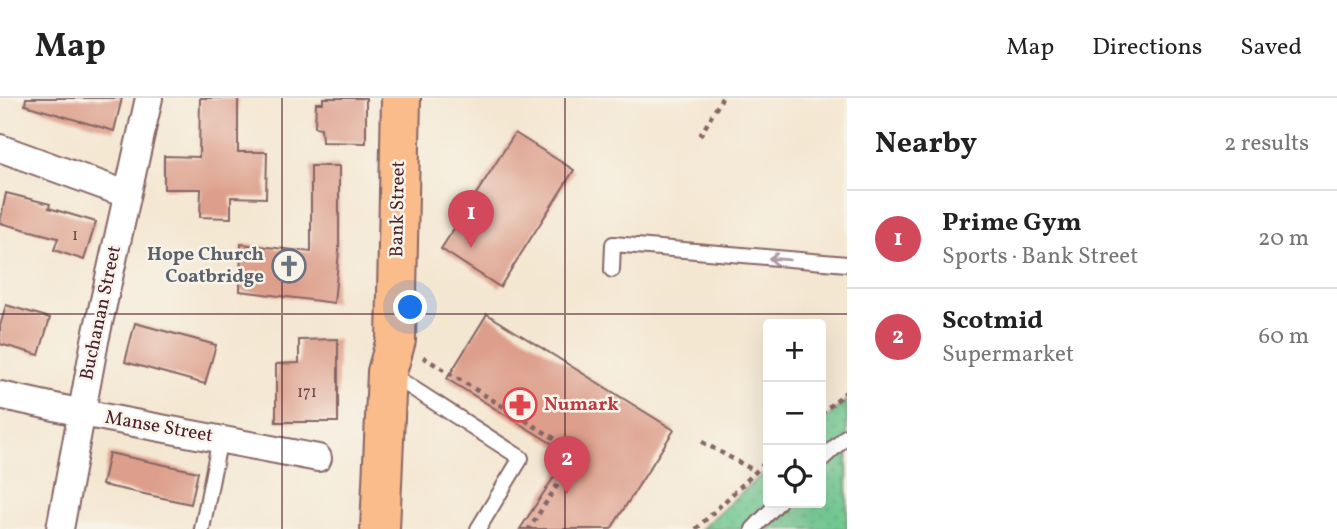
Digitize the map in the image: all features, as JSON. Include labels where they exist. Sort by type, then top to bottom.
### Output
[{"type":"main road","name":"Bank Street","points":[[380,529],[387,372],[396,340],[401,98]]},
{"type":"street","name":"Buchanan Street","points":[[60,529],[94,341],[149,98]]},
{"type":"street","points":[[0,148],[126,194]]},
{"type":"street","name":"Manse Street","points":[[0,395],[318,458]]},
{"type":"lane","points":[[612,270],[613,244],[847,264]]},
{"type":"lane","points":[[387,372],[521,458],[478,529]]},
{"type":"lane","points":[[826,455],[847,436]]},
{"type":"lane","points":[[202,529],[220,438]]},
{"type":"lane","points":[[753,529],[773,508]]},
{"type":"path","points":[[700,136],[720,101],[710,98]]},
{"type":"path","points":[[826,410],[847,391]]},
{"type":"path","points":[[702,442],[755,471]]},
{"type":"path","points":[[696,529],[763,464]]},
{"type":"green space","points":[[847,400],[847,529],[701,529],[763,473],[763,508],[826,508],[826,419]]},
{"type":"building","points":[[26,98],[122,98],[114,131],[25,105]]},
{"type":"building","points":[[200,98],[238,98],[238,152],[267,152],[266,198],[231,197],[231,218],[200,217],[201,189],[164,189],[164,156],[199,157]]},
{"type":"building","points":[[323,98],[366,98],[366,143],[322,142],[321,128],[315,127],[316,103],[323,103]]},
{"type":"building","points":[[515,133],[574,170],[500,287],[441,249]]},
{"type":"building","name":"Hope Church Coatbridge","points":[[311,166],[339,166],[339,251],[334,303],[240,291],[241,244],[311,252]]},
{"type":"building","points":[[6,193],[50,204],[49,208],[96,222],[84,260],[54,250],[58,238],[0,223]]},
{"type":"building","points":[[6,305],[50,318],[39,355],[0,344],[0,326]]},
{"type":"building","points":[[487,314],[674,430],[611,529],[520,529],[569,454],[447,379]]},
{"type":"building","points":[[135,323],[216,345],[205,384],[125,362]]},
{"type":"building","points":[[338,339],[338,422],[276,422],[276,364],[299,363],[299,340]]},
{"type":"building","points":[[109,453],[198,472],[191,504],[102,485]]},
{"type":"place","name":"Prime Gym","points":[[471,248]]},
{"type":"place","name":"Hope Church Coatbridge","points":[[289,266]]},
{"type":"place","name":"Numark","points":[[520,405]]},
{"type":"place","name":"Scotmid","points":[[567,494]]}]
